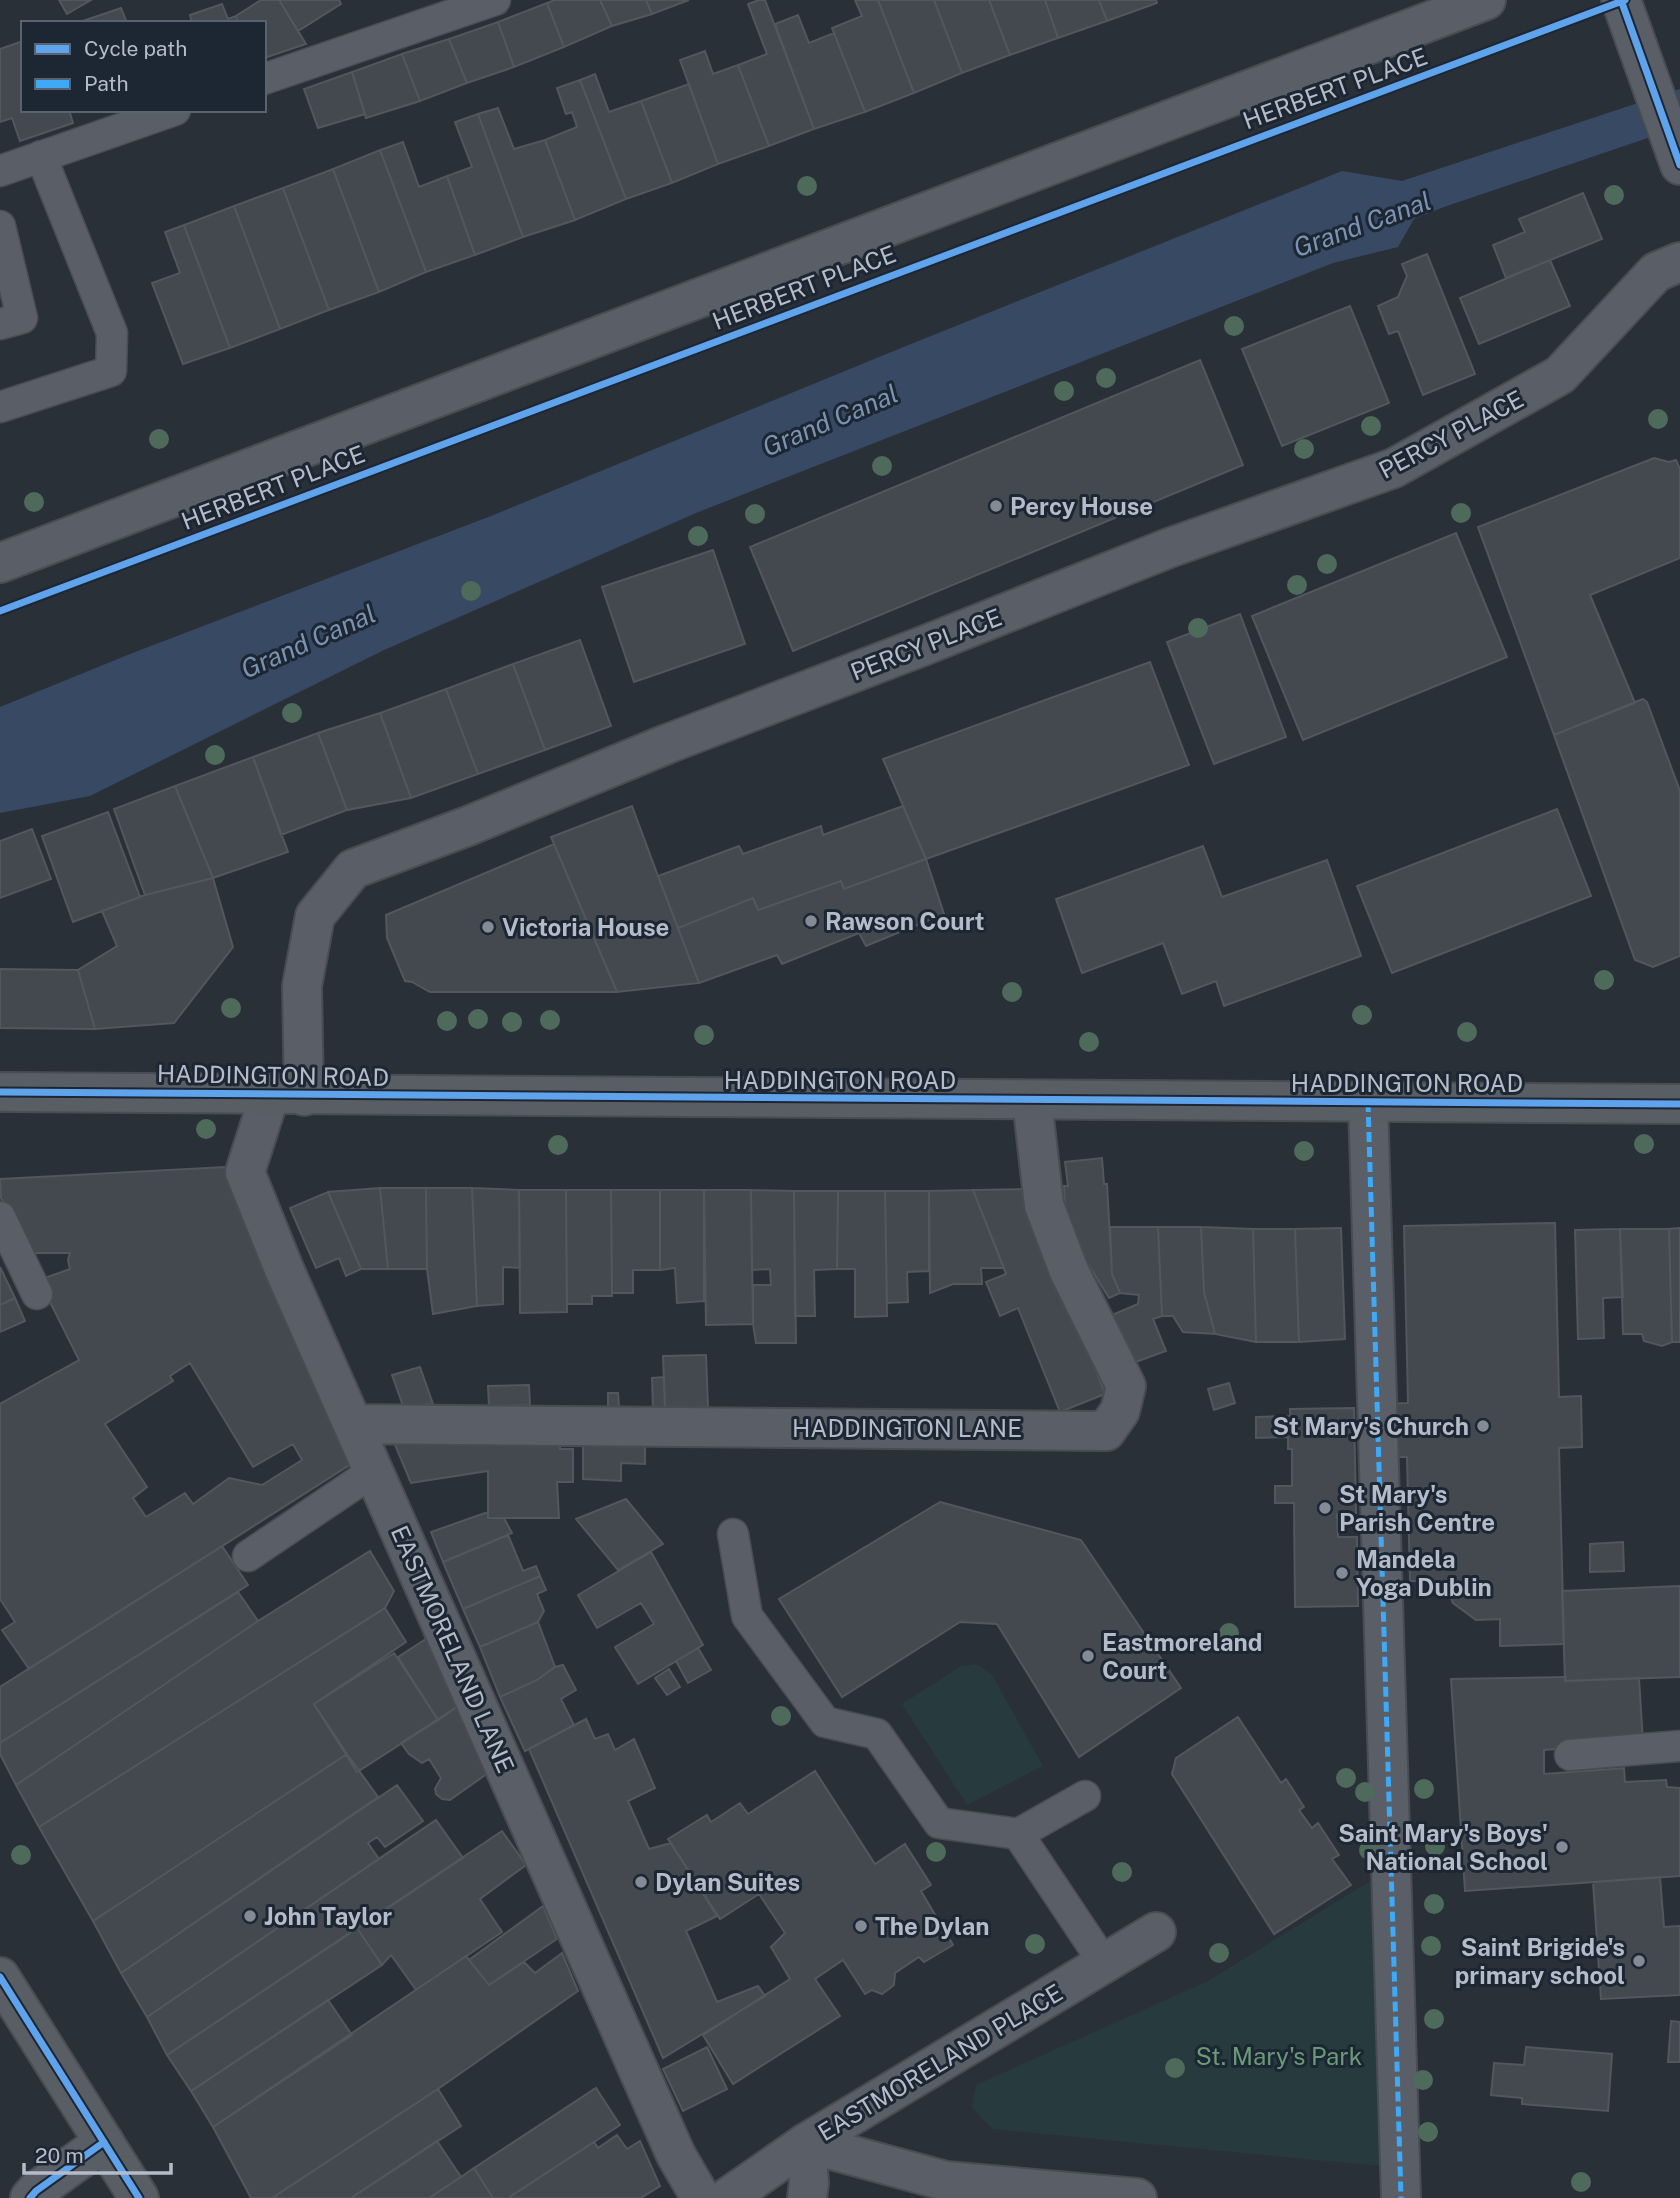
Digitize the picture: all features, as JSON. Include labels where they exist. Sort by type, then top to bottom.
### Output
[{"type":"main road","name":"HADDINGTON ROAD","points":[[0,1092],[1680,1104]]},
{"type":"main road","points":[[0,1977],[139,2198]]},
{"type":"street","name":"HERBERT PLACE","points":[[0,563],[1486,0]]},
{"type":"street","points":[[1621,0],[1680,165]]},
{"type":"street","name":"PERCY PLACE","points":[[287,1095],[315,916],[354,869],[468,827],[667,744],[1169,548],[1394,468],[1560,375],[1656,272],[1680,262]]},
{"type":"street","name":"EASTMORELAND LANE","points":[[287,1095],[245,1172],[285,1269],[676,2155],[701,2198]]},
{"type":"street","name":"HADDINGTON LANE","points":[[354,1424],[1106,1431],[1120,1411],[1126,1386],[1069,1271],[1044,1205],[1032,1100]]},
{"type":"street","points":[[1368,1102],[1401,2198]]},
{"type":"street","name":"EASTMORELAND PLACE","points":[[727,2198],[806,2143],[1156,1932]]},
{"type":"street","points":[[30,2198],[104,2142]]},
{"type":"street","points":[[807,2198],[806,2143],[946,2181],[1137,2198]]},
{"type":"lane","points":[[266,78],[495,0]]},
{"type":"lane","points":[[0,171],[169,112]]},
{"type":"lane","points":[[0,407],[111,371],[112,333],[41,156]]},
{"type":"lane","points":[[0,226],[11,321]]},
{"type":"lane","points":[[0,1217],[37,1294]]},
{"type":"lane","points":[[248,1556],[374,1471]]},
{"type":"lane","points":[[733,1534],[747,1616],[825,1722],[877,1734],[939,1823],[1018,1834],[1085,1796]]},
{"type":"lane","points":[[1570,1755],[1680,1746]]},
{"type":"lane","points":[[1018,1834],[1104,1963]]},
{"type":"green space","points":[[976,1664],[992,1675],[1043,1766],[967,1805],[902,1704],[961,1666]]},
{"type":"green space","name":"St. Mary's Park","points":[[1383,1873],[1380,2166],[992,2129],[972,2107],[976,2085],[1208,1981]]},
{"type":"water","name":"Grand Canal","points":[[1680,89],[1680,127],[1444,207],[1414,219],[1398,247],[1333,263],[696,513],[384,650],[90,796],[0,813],[0,707],[130,654],[491,516],[1342,171],[1402,181]]},
{"type":"building","points":[[59,0],[91,0],[67,14]]},
{"type":"building","points":[[261,0],[279,0],[306,44],[266,57],[266,21],[237,21],[236,16]]},
{"type":"building","points":[[279,0],[339,0],[341,4],[298,31]]},
{"type":"building","points":[[555,0],[600,0],[612,26],[564,47],[547,3]]},
{"type":"building","points":[[600,0],[646,0],[652,14],[612,26]]},
{"type":"building","points":[[646,0],[689,0],[652,14]]},
{"type":"building","points":[[765,0],[814,129],[769,146],[738,65],[767,54],[748,4]]},
{"type":"building","points":[[855,0],[878,0],[914,93],[865,112],[832,28],[862,16]]},
{"type":"building","points":[[878,0],[934,0],[962,73],[914,93]]},
{"type":"building","points":[[934,0],[989,0],[1010,55],[962,73]]},
{"type":"building","points":[[989,0],[1045,0],[1058,38],[1010,55]]},
{"type":"building","points":[[1045,0],[1099,0],[1107,21],[1058,38]]},
{"type":"building","points":[[1099,0],[1156,0],[1157,3],[1107,21]]},
{"type":"building","points":[[547,3],[564,47],[514,67],[498,22]]},
{"type":"building","points":[[222,4],[228,19],[236,16],[237,21],[192,21],[190,15]]},
{"type":"building","points":[[121,8],[126,21],[83,21]]},
{"type":"building","points":[[798,15],[809,43],[834,33],[865,112],[814,129],[775,24]]},
{"type":"building","points":[[498,22],[514,67],[467,83],[449,39]]},
{"type":"building","points":[[449,39],[467,83],[420,101],[402,54]]},
{"type":"building","points":[[21,42],[21,112],[70,112],[73,123],[20,141],[12,118],[0,122],[0,49]]},
{"type":"building","points":[[705,51],[713,74],[738,65],[769,146],[718,164],[680,60]]},
{"type":"building","points":[[402,54],[420,101],[366,118],[352,72]]},
{"type":"building","points":[[352,72],[365,114],[318,128],[304,89]]},
{"type":"building","points":[[595,74],[609,112],[641,101],[672,183],[626,199],[580,80]]},
{"type":"building","points":[[580,80],[626,199],[575,220],[545,140],[577,127],[572,112],[566,114],[557,88]]},
{"type":"building","points":[[689,84],[718,164],[672,183],[641,101]]},
{"type":"building","points":[[498,108],[514,149],[545,140],[575,220],[523,237],[478,114]]},
{"type":"building","points":[[478,114],[523,237],[475,255],[447,176],[472,167],[455,122]]},
{"type":"building","points":[[403,142],[419,187],[447,176],[475,255],[426,272],[380,150]]},
{"type":"building","points":[[380,150],[426,272],[379,292],[333,169]]},
{"type":"building","points":[[333,169],[379,292],[329,310],[283,188]]},
{"type":"building","points":[[283,188],[329,310],[280,329],[234,206]]},
{"type":"building","points":[[1583,193],[1602,239],[1506,278],[1493,245],[1525,232],[1519,219]]},
{"type":"building","points":[[234,206],[280,329],[230,348],[184,225]]},
{"type":"building","points":[[184,225],[230,348],[183,364],[152,283],[180,273],[165,232]]},
{"type":"building","points":[[1427,254],[1475,374],[1423,395],[1398,331],[1389,334],[1378,306],[1398,297],[1407,276],[1402,264]]},
{"type":"building","points":[[1550,260],[1570,306],[1479,344],[1460,298]]},
{"type":"building","points":[[1350,306],[1389,403],[1282,446],[1242,349]]},
{"type":"building","name":"Percy House","points":[[1200,360],[1243,465],[793,651],[750,547]]},
{"type":"building","points":[[1654,458],[1669,462],[1676,460],[1680,469],[1680,558],[1590,595],[1635,703],[1554,735],[1478,527]]},
{"type":"building","points":[[1456,533],[1507,657],[1303,740],[1252,616]]},
{"type":"building","points":[[713,550],[745,644],[634,682],[602,587]]},
{"type":"building","points":[[1240,614],[1286,737],[1214,764],[1167,642]]},
{"type":"building","points":[[580,640],[611,726],[545,750],[513,664]]},
{"type":"building","points":[[1150,662],[1189,765],[926,859],[883,759]]},
{"type":"building","points":[[513,664],[545,750],[478,774],[446,689]]},
{"type":"building","points":[[446,689],[478,774],[411,798],[380,713]]},
{"type":"building","points":[[1643,699],[1647,702],[1680,791],[1680,956],[1653,967],[1635,960],[1554,735]]},
{"type":"building","points":[[380,713],[411,798],[347,810],[318,733]]},
{"type":"building","points":[[318,733],[347,810],[281,835],[253,757]]},
{"type":"building","points":[[253,757],[288,852],[213,878],[175,786]]},
{"type":"building","points":[[175,786],[213,878],[145,895],[114,809]]},
{"type":"building","points":[[632,806],[699,983],[617,992],[551,837]]},
{"type":"building","name":"Rawson Court","points":[[903,806],[926,859],[844,889],[841,881],[758,910],[753,898],[678,928],[658,876],[739,846],[743,854],[821,826],[823,835]]},
{"type":"building","points":[[1557,809],[1591,896],[1392,973],[1357,886]]},
{"type":"building","points":[[108,812],[140,897],[73,922],[42,836]]},
{"type":"building","points":[[32,829],[51,879],[0,898],[0,841]]},
{"type":"building","name":"Victoria House","points":[[554,844],[617,992],[430,992],[405,981],[387,938],[386,915]]},
{"type":"building","points":[[1203,846],[1222,897],[1327,860],[1361,956],[1224,1006],[1216,981],[1182,994],[1163,943],[1082,973],[1056,899]]},
{"type":"building","name":"Rawson Court","points":[[926,859],[944,914],[866,946],[859,933],[782,964],[777,955],[699,983],[678,928],[753,898],[758,910],[841,881],[844,889]]},
{"type":"building","points":[[213,878],[233,947],[174,1023],[95,1029],[78,970],[117,946],[102,911],[145,895]]},
{"type":"building","points":[[0,969],[78,970],[95,1029],[0,1028]]},
{"type":"building","points":[[1102,1158],[1104,1184],[1107,1184],[1112,1274],[1120,1293],[1109,1298],[1066,1228],[1064,1186],[1068,1186],[1065,1162]]},
{"type":"building","points":[[225,1167],[351,1464],[29,1669],[2,1630],[15,1622],[0,1599],[0,1404],[79,1360],[39,1280],[70,1269],[70,1253],[27,1253],[1,1198],[0,1179]],"holes":[[[190,1363],[253,1467],[293,1444],[302,1460],[262,1485],[229,1478],[193,1504],[185,1493],[146,1517],[133,1498],[147,1487],[105,1424],[173,1381],[170,1376]]]},
{"type":"building","points":[[380,1188],[388,1269],[361,1269],[328,1192]]},
{"type":"building","points":[[380,1188],[426,1188],[427,1269],[388,1269]]},
{"type":"building","points":[[426,1188],[472,1188],[477,1306],[433,1314],[427,1269]]},
{"type":"building","points":[[472,1188],[519,1190],[520,1268],[503,1267],[503,1304],[477,1306]]},
{"type":"building","points":[[1026,1189],[1105,1394],[1060,1412],[1018,1308],[1000,1316],[986,1282],[1006,1274],[973,1190]]},
{"type":"building","points":[[519,1190],[566,1190],[567,1312],[520,1313]]},
{"type":"building","points":[[566,1190],[611,1190],[612,1296],[592,1296],[592,1304],[567,1304]]},
{"type":"building","points":[[611,1190],[660,1190],[660,1270],[633,1270],[633,1293],[612,1293]]},
{"type":"building","points":[[660,1190],[704,1190],[704,1301],[677,1303],[675,1268],[660,1270]]},
{"type":"building","points":[[704,1190],[751,1190],[753,1324],[706,1325]]},
{"type":"building","points":[[751,1190],[794,1191],[796,1343],[756,1343],[753,1285],[771,1285],[770,1269],[752,1270]]},
{"type":"building","points":[[973,1190],[1004,1268],[981,1268],[982,1284],[953,1284],[930,1293],[929,1191]]},
{"type":"building","points":[[794,1191],[838,1191],[837,1269],[814,1270],[815,1316],[795,1316]]},
{"type":"building","points":[[838,1191],[885,1191],[887,1316],[855,1317],[855,1269],[837,1269]]},
{"type":"building","points":[[885,1191],[929,1191],[929,1271],[907,1272],[908,1302],[887,1303]]},
{"type":"building","points":[[328,1192],[361,1269],[346,1276],[339,1258],[316,1268],[290,1208]]},
{"type":"building","name":"St Mary's Church","points":[[1555,1223],[1559,1397],[1581,1396],[1582,1447],[1559,1448],[1564,1644],[1500,1646],[1500,1619],[1476,1620],[1453,1603],[1444,1581],[1410,1581],[1407,1457],[1385,1457],[1383,1404],[1408,1403],[1404,1226]]},
{"type":"building","points":[[1110,1227],[1158,1227],[1162,1316],[1153,1319],[1166,1351],[1133,1363],[1112,1315],[1138,1304],[1139,1295],[1120,1293],[1112,1274]]},
{"type":"building","points":[[1158,1227],[1201,1227],[1204,1292],[1215,1334],[1183,1332],[1173,1316],[1162,1316]]},
{"type":"building","points":[[1201,1227],[1253,1229],[1256,1342],[1215,1334],[1204,1292]]},
{"type":"building","points":[[1341,1228],[1345,1339],[1299,1342],[1295,1229]]},
{"type":"building","points":[[1680,1228],[1680,1342],[1672,1342],[1669,1229]]},
{"type":"building","points":[[1253,1229],[1295,1229],[1299,1342],[1256,1342]]},
{"type":"building","points":[[1620,1229],[1669,1229],[1672,1342],[1662,1346],[1644,1341],[1642,1334],[1623,1334]]},
{"type":"building","points":[[1620,1229],[1623,1297],[1603,1298],[1604,1338],[1578,1339],[1575,1230]]},
{"type":"building","points":[[0,1267],[15,1298],[0,1305]]},
{"type":"building","points":[[15,1298],[25,1321],[0,1332],[0,1305]]},
{"type":"building","points":[[706,1355],[708,1407],[665,1409],[663,1356]]},
{"type":"building","points":[[420,1367],[433,1404],[403,1406],[392,1375]]},
{"type":"building","points":[[664,1377],[665,1409],[653,1409],[652,1378]]},
{"type":"building","points":[[1229,1383],[1235,1403],[1214,1410],[1208,1389]]},
{"type":"building","points":[[529,1385],[530,1405],[489,1406],[488,1386]]},
{"type":"building","points":[[608,1393],[618,1393],[619,1407],[608,1407]]},
{"type":"building","name":"St Mary's Parish Centre","points":[[1354,1408],[1356,1513],[1337,1514],[1338,1537],[1357,1537],[1358,1606],[1295,1607],[1294,1503],[1275,1503],[1275,1486],[1292,1486],[1292,1449],[1288,1449],[1288,1437],[1256,1438],[1256,1417],[1290,1416],[1290,1409]]},
{"type":"building","points":[[560,1438],[560,1449],[573,1449],[573,1482],[557,1482],[559,1518],[488,1518],[488,1471],[411,1483],[393,1440]]},
{"type":"building","points":[[583,1443],[645,1445],[645,1464],[621,1463],[621,1481],[583,1479]]},
{"type":"building","points":[[626,1499],[663,1544],[618,1570],[576,1519]]},
{"type":"building","name":"Eastmoreland Court","points":[[940,1502],[1081,1540],[1181,1688],[1079,1757],[997,1624],[960,1622],[842,1697],[779,1599]]},
{"type":"building","points":[[488,1512],[488,1518],[504,1518],[512,1533],[443,1562],[431,1532]]},
{"type":"building","points":[[508,1535],[523,1571],[536,1566],[540,1576],[463,1609],[443,1562]]},
{"type":"building","points":[[1623,1542],[1624,1571],[1590,1572],[1590,1544]]},
{"type":"building","points":[[222,1546],[248,1585],[0,1743],[0,1687]]},
{"type":"building","points":[[370,1551],[394,1591],[385,1608],[39,1827],[16,1785],[258,1621]]},
{"type":"building","points":[[651,1552],[703,1645],[638,1684],[615,1647],[654,1624],[641,1603],[597,1628],[578,1595]]},
{"type":"building","points":[[540,1576],[546,1590],[537,1594],[544,1611],[538,1622],[480,1647],[463,1609]]},
{"type":"building","points":[[1680,1586],[1680,1677],[1565,1681],[1562,1591]]},
{"type":"building","points":[[238,1592],[258,1621],[16,1785],[0,1754],[0,1743]]},
{"type":"building","points":[[385,1608],[406,1642],[314,1704],[347,1754],[93,1921],[39,1827]]},
{"type":"building","points":[[538,1622],[555,1667],[537,1680],[500,1697],[480,1647]]},
{"type":"building","points":[[429,1637],[460,1705],[438,1720],[398,1657]]},
{"type":"building","points":[[698,1648],[711,1670],[688,1683],[676,1661]]},
{"type":"building","points":[[394,1653],[438,1720],[357,1772],[314,1704]]},
{"type":"building","points":[[563,1665],[576,1690],[561,1699],[574,1725],[525,1751],[500,1697]]},
{"type":"building","points":[[669,1669],[680,1687],[667,1695],[655,1678]]},
{"type":"building","points":[[1566,1677],[1565,1681],[1639,1678],[1643,1742],[1544,1750],[1544,1774],[1624,1768],[1625,1782],[1666,1780],[1667,1787],[1680,1788],[1680,1876],[1465,1891],[1451,1679]]},
{"type":"building","points":[[460,1705],[488,1773],[450,1800],[442,1799],[435,1789],[441,1778],[429,1759],[422,1763],[409,1754],[401,1743]]},
{"type":"building","points":[[1238,1717],[1281,1783],[1286,1779],[1304,1807],[1299,1810],[1312,1828],[1318,1823],[1339,1855],[1332,1859],[1351,1885],[1274,1934],[1172,1774],[1176,1758]]},
{"type":"building","name":"Dylan Suites","points":[[586,1719],[595,1739],[608,1734],[615,1750],[634,1739],[655,1788],[628,1801],[649,1849],[671,1843],[717,1916],[686,1931],[717,2002],[758,1986],[765,1996],[663,2058],[529,1749]]},
{"type":"building","points":[[347,1754],[378,1797],[121,1973],[93,1921]]},
{"type":"building","name":"The Dylan","points":[[815,1771],[875,1864],[905,1844],[931,1885],[921,1891],[953,1945],[924,1962],[919,1957],[895,1973],[894,1985],[882,1994],[872,1990],[865,1994],[843,1960],[815,1979],[840,2016],[733,2084],[703,2035],[790,1979],[771,1947],[785,1933],[759,1894],[720,1919],[668,1839],[707,1815],[711,1822],[740,1803],[748,1814]]},
{"type":"building","name":"John Taylor","points":[[397,1785],[423,1821],[385,1847],[377,1837],[368,1843],[379,1859],[147,2017],[121,1973]]},
{"type":"building","points":[[436,1820],[463,1858],[167,2055],[147,2017]]},
{"type":"building","points":[[502,1831],[526,1865],[480,1899],[502,1932],[416,1990],[391,1955],[382,1965],[357,1928]]},
{"type":"building","name":"Saint Brigide's primary school","points":[[1660,1877],[1664,1927],[1680,1926],[1680,1995],[1601,1999],[1593,1882]]},
{"type":"building","points":[[543,1906],[557,1939],[489,1985],[469,1960]]},
{"type":"building","points":[[357,1928],[382,1965],[191,2091],[167,2055]]},
{"type":"building","points":[[562,1953],[578,1991],[438,2089],[272,2198],[251,2198],[213,2127],[466,1956],[489,1985],[524,1962],[535,1973]]},
{"type":"building","points":[[328,2000],[352,2035],[213,2127],[191,2091]]},
{"type":"building","points":[[1671,2021],[1680,2022],[1680,2062],[1668,2062]]},
{"type":"building","points":[[707,2047],[727,2089],[683,2111],[663,2069]]},
{"type":"building","points":[[1526,2047],[1612,2054],[1608,2111],[1522,2104],[1522,2098],[1491,2095],[1494,2063],[1524,2065]]},
{"type":"building","points":[[596,2088],[620,2125],[508,2198],[493,2198],[474,2168]]},
{"type":"building","points":[[438,2089],[461,2126],[351,2198],[272,2198]]},
{"type":"building","points":[[617,2135],[627,2149],[640,2141],[660,2186],[641,2198],[508,2198],[594,2142],[598,2148]]},
{"type":"building","points":[[437,2141],[461,2177],[429,2198],[351,2198]]},
{"type":"building","points":[[474,2168],[493,2198],[429,2198],[461,2177]]},
{"type":"marked path","points":[[1368,1102],[1401,2198]]},
{"type":"cycle path","points":[[1621,0],[1680,165]]},
{"type":"cycle path","points":[[0,611],[1625,0]]},
{"type":"cycle path","points":[[0,1092],[1680,1104]]},
{"type":"cycle path","points":[[0,1977],[139,2198]]},
{"type":"cycle path","points":[[30,2198],[104,2142]]},
{"type":"place","name":"Percy House","points":[[996,506]]},
{"type":"place","name":"Rawson Court","points":[[811,921]]},
{"type":"place","name":"Victoria House","points":[[488,927]]},
{"type":"place","name":"St Mary's Church","points":[[1483,1426]]},
{"type":"place","name":"St Mary's Parish Centre","points":[[1325,1508]]},
{"type":"place","name":"Mandela Yoga Dublin","points":[[1342,1573]]},
{"type":"place","name":"Eastmoreland Court","points":[[1088,1656]]},
{"type":"place","name":"Saint Mary's Boys' National School","points":[[1562,1847]]},
{"type":"place","name":"Dylan Suites","points":[[641,1882]]},
{"type":"place","name":"John Taylor","points":[[250,1916]]},
{"type":"place","name":"The Dylan","points":[[861,1926]]},
{"type":"place","name":"Saint Brigide's primary school","points":[[1639,1961]]}]
